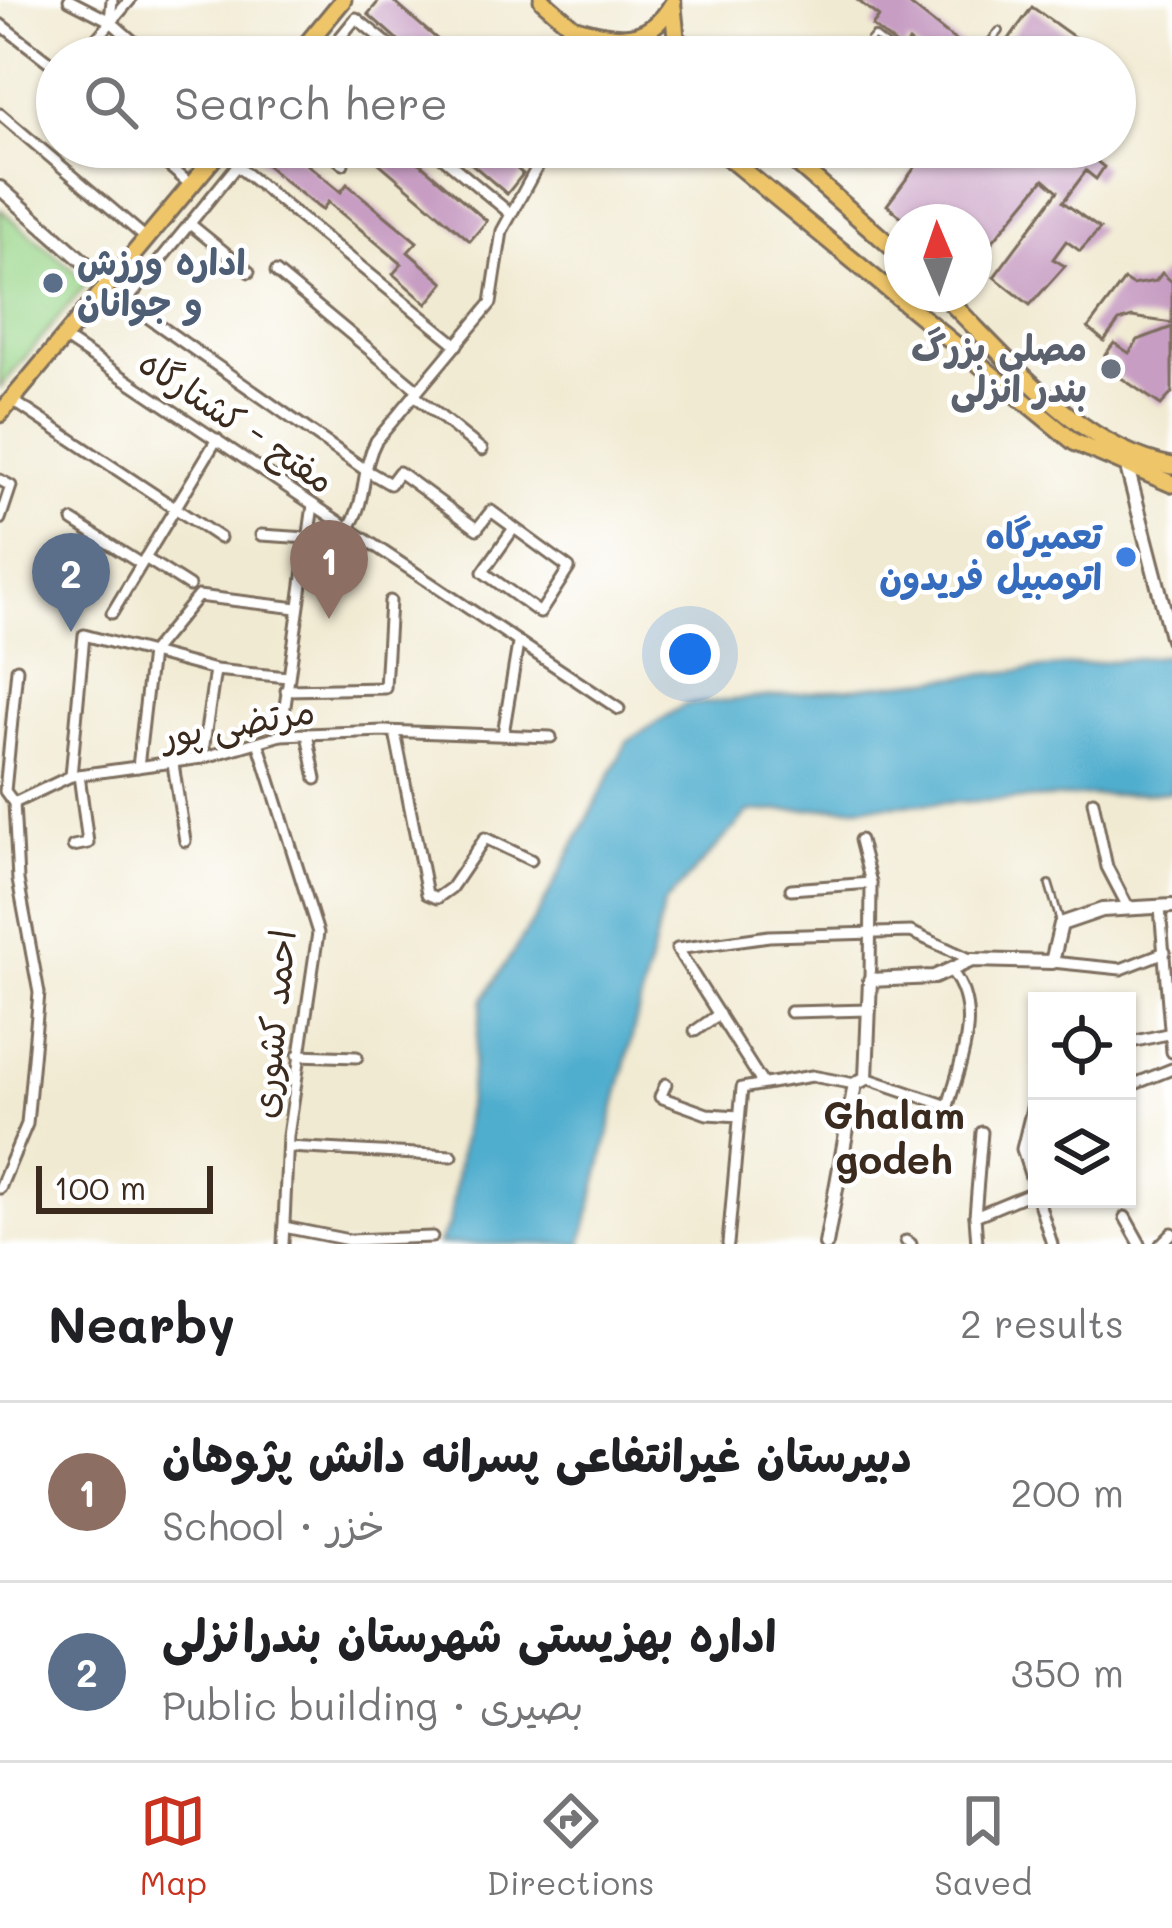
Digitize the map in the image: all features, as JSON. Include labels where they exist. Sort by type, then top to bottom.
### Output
[{"type":"main road","points":[[313,36],[343,0]]},
{"type":"main road","points":[[542,0],[582,36]]},
{"type":"main road","points":[[639,36],[660,23],[673,2]]},
{"type":"main road","points":[[673,2],[675,36]]},
{"type":"main road","points":[[572,27],[602,36]]},
{"type":"main road","points":[[0,414],[205,168]]},
{"type":"main road","points":[[741,168],[1074,442],[1172,484]]},
{"type":"main road","points":[[804,168],[884,240]]},
{"type":"main road","points":[[962,312],[1085,426],[1120,447],[1172,466]]},
{"type":"street","points":[[69,0],[110,21],[127,36]]},
{"type":"street","points":[[110,21],[112,0]]},
{"type":"street","points":[[98,36],[130,0]]},
{"type":"street","points":[[341,36],[356,18],[378,36]]},
{"type":"street","points":[[2,29],[36,53]]},
{"type":"street","points":[[0,115],[36,145]]},
{"type":"street","points":[[63,168],[148,239]]},
{"type":"street","points":[[171,168],[191,185]]},
{"type":"street","points":[[235,168],[126,302],[364,469],[390,484],[399,472],[477,529],[491,511],[569,568],[540,614],[483,572],[514,528]]},
{"type":"street","points":[[239,168],[457,345]]},
{"type":"street","points":[[455,168],[511,214]]},
{"type":"street","points":[[348,529],[362,508],[364,469],[376,442],[496,294],[502,231],[536,168]]},
{"type":"street","points":[[0,188],[109,284]]},
{"type":"street","points":[[190,224],[249,272]]},
{"type":"street","points":[[276,272],[482,450]]},
{"type":"street","name":"مفتح - کشتارگاه","points":[[64,338],[619,709]]},
{"type":"street","points":[[12,400],[220,538]]},
{"type":"street","points":[[112,613],[217,440]]},
{"type":"street","points":[[1127,467],[1171,635]]},
{"type":"street","points":[[0,480],[10,486],[0,519]]},
{"type":"street","points":[[281,735],[314,505]]},
{"type":"street","points":[[73,521],[189,586]]},
{"type":"street","points":[[261,536],[308,538]]},
{"type":"street","points":[[73,550],[75,581],[102,539]]},
{"type":"street","points":[[139,767],[151,653],[198,596],[297,608]]},
{"type":"street","points":[[286,690],[385,688],[390,601]]},
{"type":"street","points":[[73,846],[88,843],[75,776],[84,635],[215,670],[288,677]]},
{"type":"street","points":[[503,734],[518,644]]},
{"type":"street","points":[[0,1188],[27,1124],[39,993],[18,880],[14,803],[5,790],[17,669]]},
{"type":"street","points":[[202,758],[215,670]]},
{"type":"street","points":[[395,732],[427,894],[437,898],[451,888],[484,838],[531,860]]},
{"type":"street","name":"مرتضی پور","points":[[14,803],[75,776],[172,764],[259,745],[281,735],[395,732],[550,737]]},
{"type":"street","points":[[307,734],[316,778]]},
{"type":"street","name":"احمد کشوری","points":[[259,745],[317,933],[287,1147],[283,1244]]},
{"type":"street","points":[[172,764],[184,841]]},
{"type":"street","points":[[1093,801],[1107,867],[1129,909]]},
{"type":"street","points":[[826,1244],[860,1081],[869,1010],[871,883],[860,840]]},
{"type":"street","points":[[0,881],[18,880]]},
{"type":"street","points":[[791,889],[871,883]]},
{"type":"street","points":[[1052,962],[1061,924],[1102,910],[1166,907],[1167,1034],[1172,1052]]},
{"type":"street","points":[[761,1081],[677,949],[769,936],[911,932],[972,960],[1120,968],[1165,952]]},
{"type":"street","points":[[870,980],[952,972],[972,960]]},
{"type":"street","points":[[728,1244],[742,1088],[761,1081],[812,1076],[860,1081],[948,1106],[968,1018],[963,985],[952,972]]},
{"type":"street","points":[[790,1012],[869,1010]]},
{"type":"street","points":[[695,1030],[719,1014]]},
{"type":"street","points":[[1136,1041],[1167,1034]]},
{"type":"street","points":[[298,1055],[357,1057]]},
{"type":"street","points":[[1136,1084],[1172,1069]]},
{"type":"street","points":[[666,1084],[660,1097],[683,1108],[740,1116]]},
{"type":"street","points":[[1028,1124],[1022,1149],[1028,1170]]},
{"type":"street","points":[[976,1244],[982,1132]]},
{"type":"street","points":[[287,1147],[452,1156]]},
{"type":"street","points":[[976,1216],[1028,1194]]},
{"type":"street","points":[[1040,1208],[1052,1244]]},
{"type":"street","points":[[1125,1217],[1140,1244]]},
{"type":"street","points":[[284,1227],[349,1240],[432,1237]]},
{"type":"street","points":[[1161,1244],[1172,1233]]},
{"type":"lane","points":[[995,36],[999,31]]},
{"type":"lane","points":[[1049,884],[1061,924]]},
{"type":"green space","points":[[0,209],[88,282],[0,388]]},
{"type":"water","points":[[1172,655],[1172,792],[749,812],[664,904],[582,1244],[438,1244],[449,1225],[483,999],[542,907],[627,742],[684,705]]},
{"type":"building","points":[[380,0],[392,0],[433,36],[393,36],[368,14]]},
{"type":"building","points":[[857,0],[904,0],[950,36],[885,36],[872,26],[879,17]]},
{"type":"building","points":[[1032,7],[1073,36],[1011,36]]},
{"type":"building","points":[[270,168],[312,168],[341,192],[347,184],[417,242],[408,252],[444,283],[427,304],[393,274],[402,264],[328,202],[322,210]]},
{"type":"building","points":[[385,168],[425,168],[487,221],[470,241]]},
{"type":"building","points":[[477,168],[516,168],[523,174],[507,194]]},
{"type":"building","points":[[914,168],[1103,168],[1096,179],[1086,171],[1063,202],[1100,229],[1080,251],[1066,241],[1053,259],[1065,266],[1030,305],[994,277],[1058,191],[1044,179],[992,242],[992,204],[888,204]]},
{"type":"building","points":[[1162,273],[1172,282],[1172,323],[1132,317],[1119,321],[1104,341],[1088,328],[1124,280],[1132,285],[1156,281]]},
{"type":"building","points":[[1172,327],[1172,393],[1161,405],[1114,373],[1119,365],[1105,355],[1114,343],[1129,353],[1138,340]]},
{"type":"place","name":"اداره ورزش و جوانان","points":[[53,283]]},
{"type":"place","name":"مصلی بزرگ بندر انزلی","points":[[1111,369]]},
{"type":"place","name":"تعمیرگاه اتومبیل فریدون","points":[[1126,557]]},
{"type":"place","name":"دبیرستان غیرانتفاعی پسرانه دانش پژوهان","points":[[329,619]]},
{"type":"place","name":"اداره بهزیستی شهرستان بندرانزلی","points":[[71,632]]},
{"type":"district","name":"Ghalam godeh","points":[[894,1138]]}]
